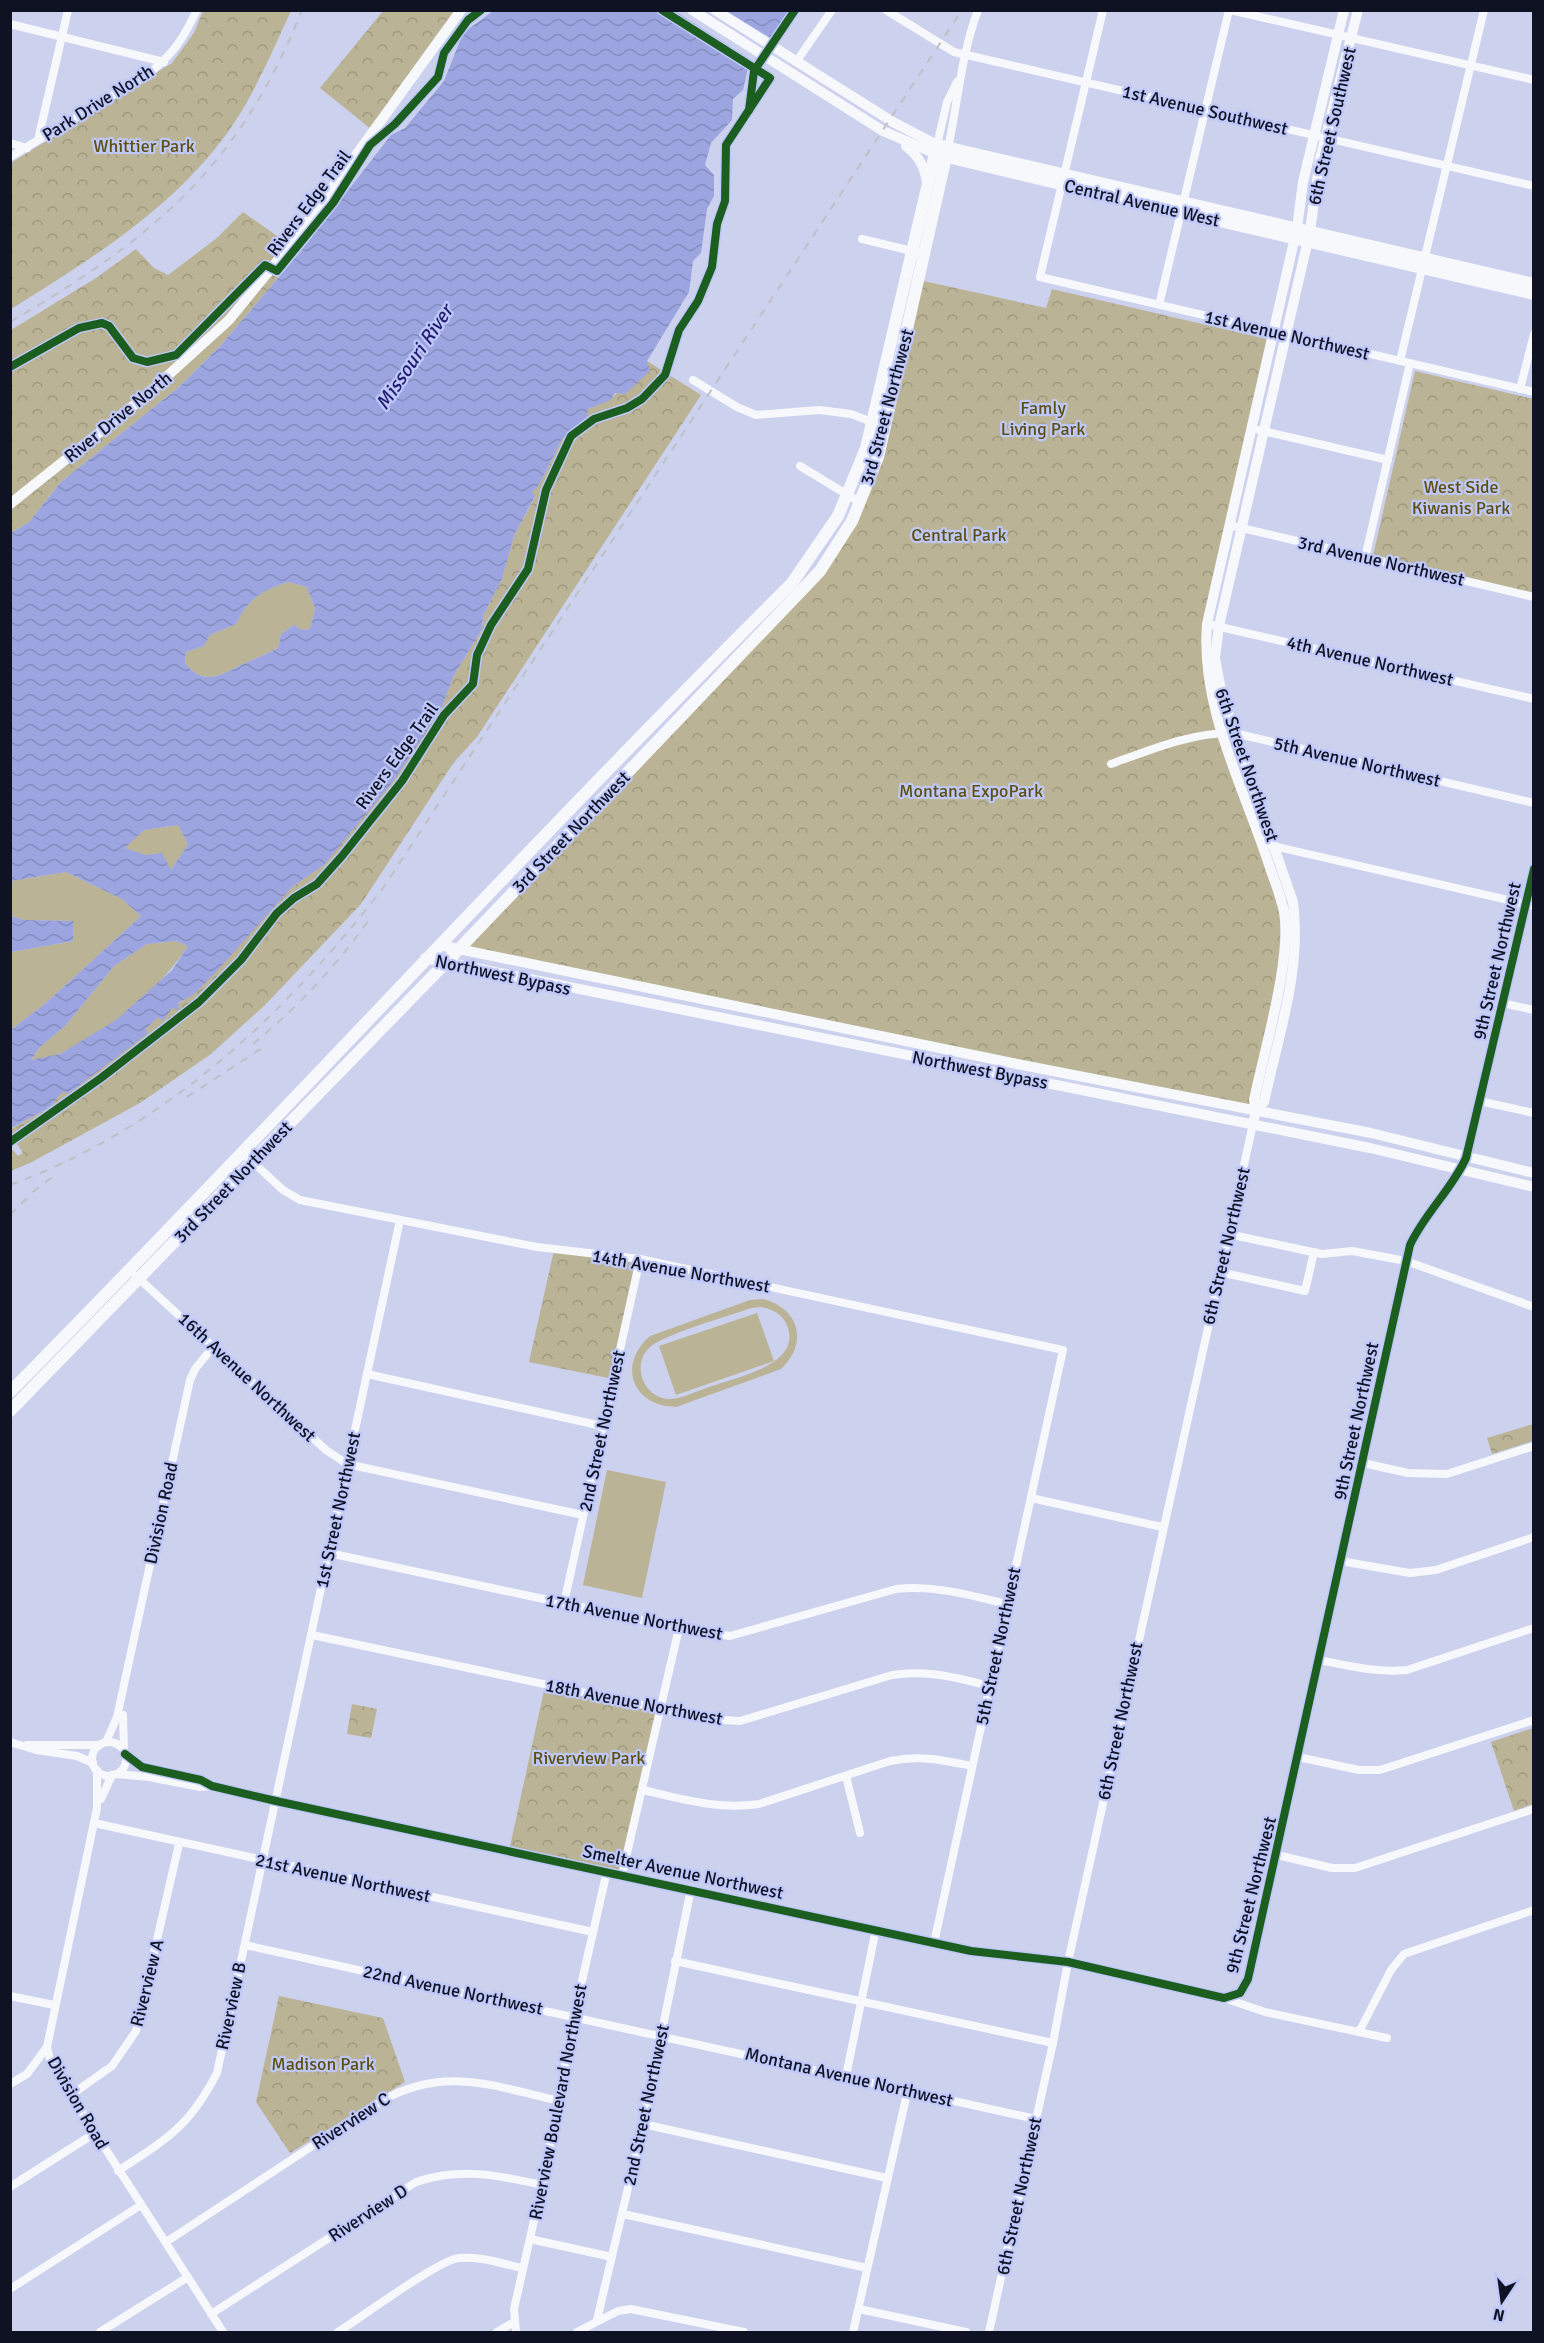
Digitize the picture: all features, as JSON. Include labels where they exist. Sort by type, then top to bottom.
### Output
[{"type":"highway","name":"Central Avenue West","points":[[942,151],[1063,181],[1425,263],[1533,284]]},
{"type":"highway","name":"3rd Street Northwest","points":[[248,1157],[425,958],[792,584],[824,540],[849,495],[866,448],[927,186],[942,151]]},
{"type":"highway","name":"3rd Street Northwest","points":[[10,1411],[248,1157],[460,948],[801,594],[842,539],[861,503],[885,428],[925,254],[942,151]]},
{"type":"highway","name":"Central Avenue West","points":[[1425,263],[1533,294]]},
{"type":"highway","name":"3rd Street Northwest","points":[[10,1392],[135,1275]]},
{"type":"main road","name":"River Drive North","points":[[10,504],[144,397],[230,320],[296,238],[461,10]]},
{"type":"main road","name":"Central Avenue West","points":[[692,10],[896,138],[942,151]]},
{"type":"main road","name":"Central Avenue West","points":[[715,10],[942,151]]},
{"type":"main road","name":"6th Street Southwest","points":[[1302,235],[1303,182],[1344,10]]},
{"type":"main road","name":"6th Street Southwest","points":[[1302,235],[1358,10]]},
{"type":"main road","points":[[896,138],[917,155],[925,171],[927,186]]},
{"type":"main road","name":"6th Street Northwest","points":[[1253,1124],[1256,1110],[1254,1100],[1285,943],[1284,911],[1268,845],[1217,676],[1215,658],[1219,626],[1241,528],[1258,430],[1302,235]]},
{"type":"main road","name":"6th Street Northwest","points":[[1258,430],[1229,525],[1207,624],[1206,674],[1222,733],[1268,845]]},
{"type":"main road","name":"Northwest Bypass","points":[[439,945],[1006,1062],[1371,1133],[1533,1173]]},
{"type":"main road","name":"Northwest Bypass","points":[[425,958],[1253,1124],[1533,1187]]},
{"type":"street","points":[[38,140],[68,10]]},
{"type":"street","name":"Park Drive North","points":[[10,157],[144,77],[164,62],[178,47],[197,10]]},
{"type":"street","points":[[796,62],[832,10]]},
{"type":"street","name":"1st Avenue Southwest","points":[[886,10],[954,52],[1533,186]]},
{"type":"street","points":[[942,151],[957,104],[958,79],[978,10]]},
{"type":"street","points":[[1063,181],[1102,10]]},
{"type":"street","points":[[1159,305],[1230,10],[1533,80]]},
{"type":"street","points":[[1400,361],[1484,10]]},
{"type":"street","points":[[10,24],[164,62]]},
{"type":"street","points":[[10,144],[27,148]]},
{"type":"street","name":"1st Avenue Northwest","points":[[1063,181],[1040,277],[1533,392]]},
{"type":"street","points":[[862,239],[925,254]]},
{"type":"street","points":[[1520,389],[1533,334]]},
{"type":"street","points":[[1365,558],[1410,363]]},
{"type":"street","points":[[693,380],[742,410],[756,415],[808,410],[851,414],[885,428]]},
{"type":"street","points":[[1258,430],[1388,460]]},
{"type":"street","points":[[800,466],[861,503]]},
{"type":"street","name":"3rd Avenue Northwest","points":[[1229,525],[1533,597]]},
{"type":"street","name":"4th Avenue Northwest","points":[[1207,624],[1533,699]]},
{"type":"street","name":"5th Avenue Northwest","points":[[1111,764],[1182,740],[1234,733],[1533,803]]},
{"type":"street","points":[[1268,845],[1529,906]]},
{"type":"street","name":"9th Street Northwest","points":[[1224,1998],[1240,1993],[1248,1979],[1406,1262],[1416,1233],[1461,1170],[1466,1158],[1502,1002],[1529,906],[1533,869]]},
{"type":"street","points":[[1502,1002],[1533,1010]]},
{"type":"street","points":[[1479,1101],[1533,1113]]},
{"type":"street","name":"6th Street Northwest","points":[[989,2332],[1053,2043],[1068,1962],[1162,1527],[1253,1124]]},
{"type":"street","name":"14th Avenue Northwest","points":[[248,1157],[283,1190],[300,1200],[537,1247],[640,1259],[1063,1350]]},
{"type":"street","name":"1st Street Northwest","points":[[276,1801],[400,1220]]},
{"type":"street","points":[[1228,1234],[1314,1252],[1370,1253],[1406,1262],[1533,1307]]},
{"type":"street","points":[[1220,1272],[1305,1291],[1314,1252]]},
{"type":"street","name":"2nd Street Northwest","points":[[564,1603],[640,1259]]},
{"type":"street","name":"16th Avenue Northwest","points":[[135,1275],[326,1450],[347,1464],[583,1515]]},
{"type":"street","name":"Division Road","points":[[103,1744],[115,1727],[190,1380],[195,1369],[213,1347]]},
{"type":"street","name":"5th Street Northwest","points":[[934,1943],[1063,1350]]},
{"type":"street","points":[[367,1374],[602,1426]]},
{"type":"street","points":[[1363,1463],[1408,1473],[1446,1474],[1533,1446]]},
{"type":"street","points":[[1031,1498],[1162,1527]]},
{"type":"street","points":[[1340,1561],[1383,1571],[1410,1573],[1436,1570],[1533,1537]]},
{"type":"street","name":"17th Avenue Northwest","points":[[329,1553],[679,1628],[730,1636],[752,1632],[896,1589],[919,1587],[943,1589],[1007,1604]]},
{"type":"street","points":[[622,1875],[679,1628]]},
{"type":"street","points":[[1319,1660],[1364,1670],[1388,1672],[1407,1670],[1533,1628]]},
{"type":"street","name":"18th Avenue Northwest","points":[[312,1635],[709,1719],[740,1721],[892,1675],[917,1671],[943,1674],[989,1686]]},
{"type":"street","name":"Division Road","points":[[124,1686],[126,1693],[121,1726],[124,1752]]},
{"type":"street","points":[[1298,1757],[1359,1770],[1380,1770],[1533,1720]]},
{"type":"street","points":[[10,1742],[26,1745],[118,1745],[124,1752],[124,1766],[114,1775],[77,1756],[36,1750],[26,1745]]},
{"type":"street","points":[[95,1767],[93,1755],[103,1744]]},
{"type":"street","name":"Smelter Avenue Northwest","points":[[124,1752],[142,1767],[201,1780],[212,1786],[276,1801],[971,1951],[1068,1962],[1224,1998],[1264,2012],[1387,2038]]},
{"type":"street","points":[[643,1790],[715,1806],[736,1807],[759,1804],[890,1761],[912,1757],[934,1758],[972,1766]]},
{"type":"street","name":"Division Road","points":[[95,1767],[97,1808],[47,2047],[50,2060],[71,2096],[223,2332]]},
{"type":"street","name":"Division Road","points":[[97,1808],[114,1775]]},
{"type":"street","name":"Smelter Avenue Northwest","points":[[114,1775],[149,1777],[200,1787],[212,1786]]},
{"type":"street","points":[[846,1776],[860,1833]]},
{"type":"street","name":"Riverview B","points":[[118,2171],[172,2135],[201,2105],[217,2073],[276,1801]]},
{"type":"street","points":[[1277,1855],[1332,1868],[1354,1868],[1533,1809]]},
{"type":"street","name":"21st Avenue Northwest","points":[[94,1823],[178,1844],[593,1932]]},
{"type":"street","name":"Riverview A","points":[[71,2096],[112,2066],[136,2031],[178,1844]]},
{"type":"street","name":"Riverview Boulevard Northwest","points":[[516,2332],[513,2322],[523,2268],[560,2101],[574,2016],[607,1871]]},
{"type":"street","name":"2nd Street Northwest","points":[[597,2320],[643,2124],[691,1889]]},
{"type":"street","points":[[1359,2032],[1391,1970],[1404,1954],[1533,1910]]},
{"type":"street","points":[[846,2076],[876,1929]]},
{"type":"street","name":"22nd Avenue Northwest","points":[[245,1945],[662,2035]]},
{"type":"street","points":[[675,1961],[1053,2043]]},
{"type":"street","points":[[10,1996],[54,2006]]},
{"type":"street","name":"Montana Avenue Northwest","points":[[662,2035],[1036,2118]]},
{"type":"street","points":[[10,2084],[33,2068],[47,2047]]},
{"type":"street","name":"Riverview C","points":[[166,2242],[381,2101],[413,2085],[453,2079],[560,2101]]},
{"type":"street","points":[[854,2332],[908,2089]]},
{"type":"street","points":[[643,2124],[887,2178]]},
{"type":"street","points":[[10,2187],[95,2133]]},
{"type":"street","name":"Riverview D","points":[[212,2314],[416,2182],[442,2174],[466,2172],[495,2174],[542,2185]]},
{"type":"street","points":[[10,2289],[141,2205]]},
{"type":"street","points":[[623,2214],[867,2268]]},
{"type":"street","points":[[530,2239],[612,2258]]},
{"type":"street","points":[[338,2332],[434,2269],[456,2258],[477,2258],[523,2268]]},
{"type":"street","points":[[100,2332],[188,2277]]},
{"type":"street","points":[[577,2332],[618,2311],[631,2309],[744,2332]]},
{"type":"street","points":[[859,2309],[966,2332]]},
{"type":"street","points":[[497,2332],[513,2322]]},
{"type":"green space","name":"Whittier Park","points":[[203,11],[291,11],[244,107],[214,150],[190,177],[163,203],[104,249],[11,309],[11,163],[172,63],[194,33]]},
{"type":"green space","points":[[383,11],[455,11],[371,129],[320,88]]},
{"type":"green space","points":[[243,212],[287,243],[266,270],[278,278],[221,345],[179,387],[61,482],[29,522],[11,533],[11,330],[96,278],[136,249],[154,268],[168,275],[217,238]]},
{"type":"green space","name":"Montana ExpoPark","points":[[919,280],[1046,308],[1052,289],[1271,340],[1203,626],[1206,674],[1285,928],[1256,1110],[460,948],[801,594],[861,503]]},
{"type":"green space","points":[[647,361],[701,395],[477,737],[454,762],[361,904],[265,1005],[211,1054],[140,1103],[32,1162],[11,1171],[10,1147],[18,1156],[23,1153],[11,1135],[11,1129],[50,1107],[62,1091],[146,1029],[158,1017],[193,994],[292,887],[324,865],[441,709],[454,675],[482,629],[483,616],[502,579],[514,536],[535,497],[532,492],[539,485],[562,439],[587,417],[587,409],[610,400]]},
{"type":"green space","name":"West Side Kiwanis Park","points":[[1415,371],[1533,399],[1533,593],[1373,556]]},
{"type":"green space","points":[[289,582],[307,587],[315,609],[310,629],[302,630],[294,625],[281,634],[278,648],[213,677],[199,675],[185,663],[186,652],[204,646],[210,635],[236,624],[257,596]]},
{"type":"green space","points":[[178,825],[188,844],[171,870],[146,855],[124,848],[144,830]]},
{"type":"green space","points":[[66,872],[122,899],[141,916],[47,1002],[11,1030],[11,952],[73,941],[74,921],[24,920],[11,916],[11,881]]},
{"type":"green space","points":[[176,941],[188,946],[163,978],[132,1007],[98,1032],[62,1053],[31,1060],[39,1048],[66,1025],[114,966],[147,944]]},
{"type":"green space","points":[[554,1250],[640,1259],[613,1379],[529,1362]]},
{"type":"green space","points":[[763,1299],[775,1304],[792,1318],[797,1338],[795,1348],[790,1359],[781,1369],[676,1407],[661,1405],[649,1400],[640,1392],[634,1382],[632,1371],[634,1359],[640,1347],[650,1336],[750,1300]],"holes":[[[751,1308],[766,1308],[781,1316],[788,1328],[789,1341],[784,1352],[775,1361],[748,1374],[679,1398],[660,1397],[647,1387],[643,1380],[641,1363],[649,1348],[682,1331]]]},
{"type":"green space","points":[[757,1313],[774,1361],[676,1395],[659,1346]]},
{"type":"green space","points":[[1533,1424],[1533,1441],[1492,1454],[1487,1438]]},
{"type":"green space","points":[[607,1470],[666,1482],[642,1598],[583,1585]]},
{"type":"green space","name":"Riverview Park","points":[[545,1686],[661,1710],[622,1875],[509,1851]]},
{"type":"green space","points":[[352,1704],[377,1709],[371,1738],[347,1734]]},
{"type":"green space","points":[[1533,1728],[1533,1804],[1514,1811],[1491,1742]]},
{"type":"green space","name":"Madison Park","points":[[279,1996],[383,2018],[405,2082],[290,2153],[256,2102]]},
{"type":"water","name":"Missouri River","points":[[493,11],[792,11],[748,68],[743,90],[733,99],[732,120],[711,143],[705,165],[714,175],[714,196],[707,209],[701,253],[693,261],[689,292],[647,361],[650,371],[625,394],[615,393],[611,400],[588,409],[587,417],[562,439],[539,485],[532,492],[535,496],[514,536],[502,579],[483,616],[482,629],[454,675],[441,709],[394,780],[324,865],[292,887],[216,972],[193,995],[178,1003],[179,1010],[172,1008],[163,1021],[158,1017],[146,1029],[147,1034],[69,1093],[62,1092],[50,1107],[10,1129],[11,1030],[47,1002],[141,916],[122,899],[66,872],[11,881],[11,533],[29,522],[61,482],[179,387],[221,345],[301,251],[391,135],[405,128],[444,81],[463,33]],"holes":[[[289,582],[307,587],[315,609],[310,629],[302,630],[294,625],[281,634],[278,648],[213,677],[199,675],[185,663],[186,652],[204,646],[210,635],[236,624],[257,596]],[[178,825],[188,844],[171,870],[162,853],[146,855],[125,848],[144,830]],[[176,941],[188,946],[172,970],[116,1020],[60,1054],[31,1060],[39,1048],[66,1025],[114,966],[147,944]]]},
{"type":"water","points":[[11,916],[24,920],[74,921],[73,941],[11,952]]},
{"type":"pier","points":[[675,11],[726,11],[774,40],[756,63]]},
{"type":"railway","points":[[10,322],[107,260],[149,228],[186,194],[220,156],[250,114],[277,65],[302,10]]},
{"type":"railway","points":[[10,1185],[66,1161],[119,1133],[170,1100],[218,1063],[263,1023],[345,935],[383,888],[962,10]]},
{"type":"railway","points":[[253,1044],[316,984],[371,917]]},
{"type":"railway","points":[[187,1097],[265,1046]]},
{"type":"railway","points":[[10,1215],[35,1190],[58,1173]]},
{"type":"cycle path","name":"Rivers Edge Trail","points":[[10,367],[79,328],[102,323],[109,326],[133,358],[147,362],[176,355],[265,265],[277,271],[333,203],[370,145],[395,124],[438,77],[444,53],[468,20],[481,10]]},
{"type":"cycle path","name":"Rivers Edge Trail","points":[[10,1142],[101,1078],[199,1002],[241,960],[277,913],[294,898],[317,884],[342,856],[402,781],[444,715],[473,684],[477,655],[491,625],[528,569],[546,490],[571,436],[594,419],[627,408],[642,399],[665,375],[679,330],[698,301],[712,267],[717,224],[725,201],[726,145],[770,78],[662,10]]},
{"type":"cycle path","points":[[749,110],[754,71],[795,10]]},
{"type":"cycle path","points":[[125,1754],[142,1767],[201,1780],[212,1786],[276,1801],[971,1951],[1068,1962],[1224,1998],[1240,1993],[1248,1979],[1410,1245],[1466,1158],[1534,869]]},
{"type":"park label","name":"Famly Living Park","points":[[1043,418]]},
{"type":"park label","name":"Central Park","points":[[959,535]]}]
